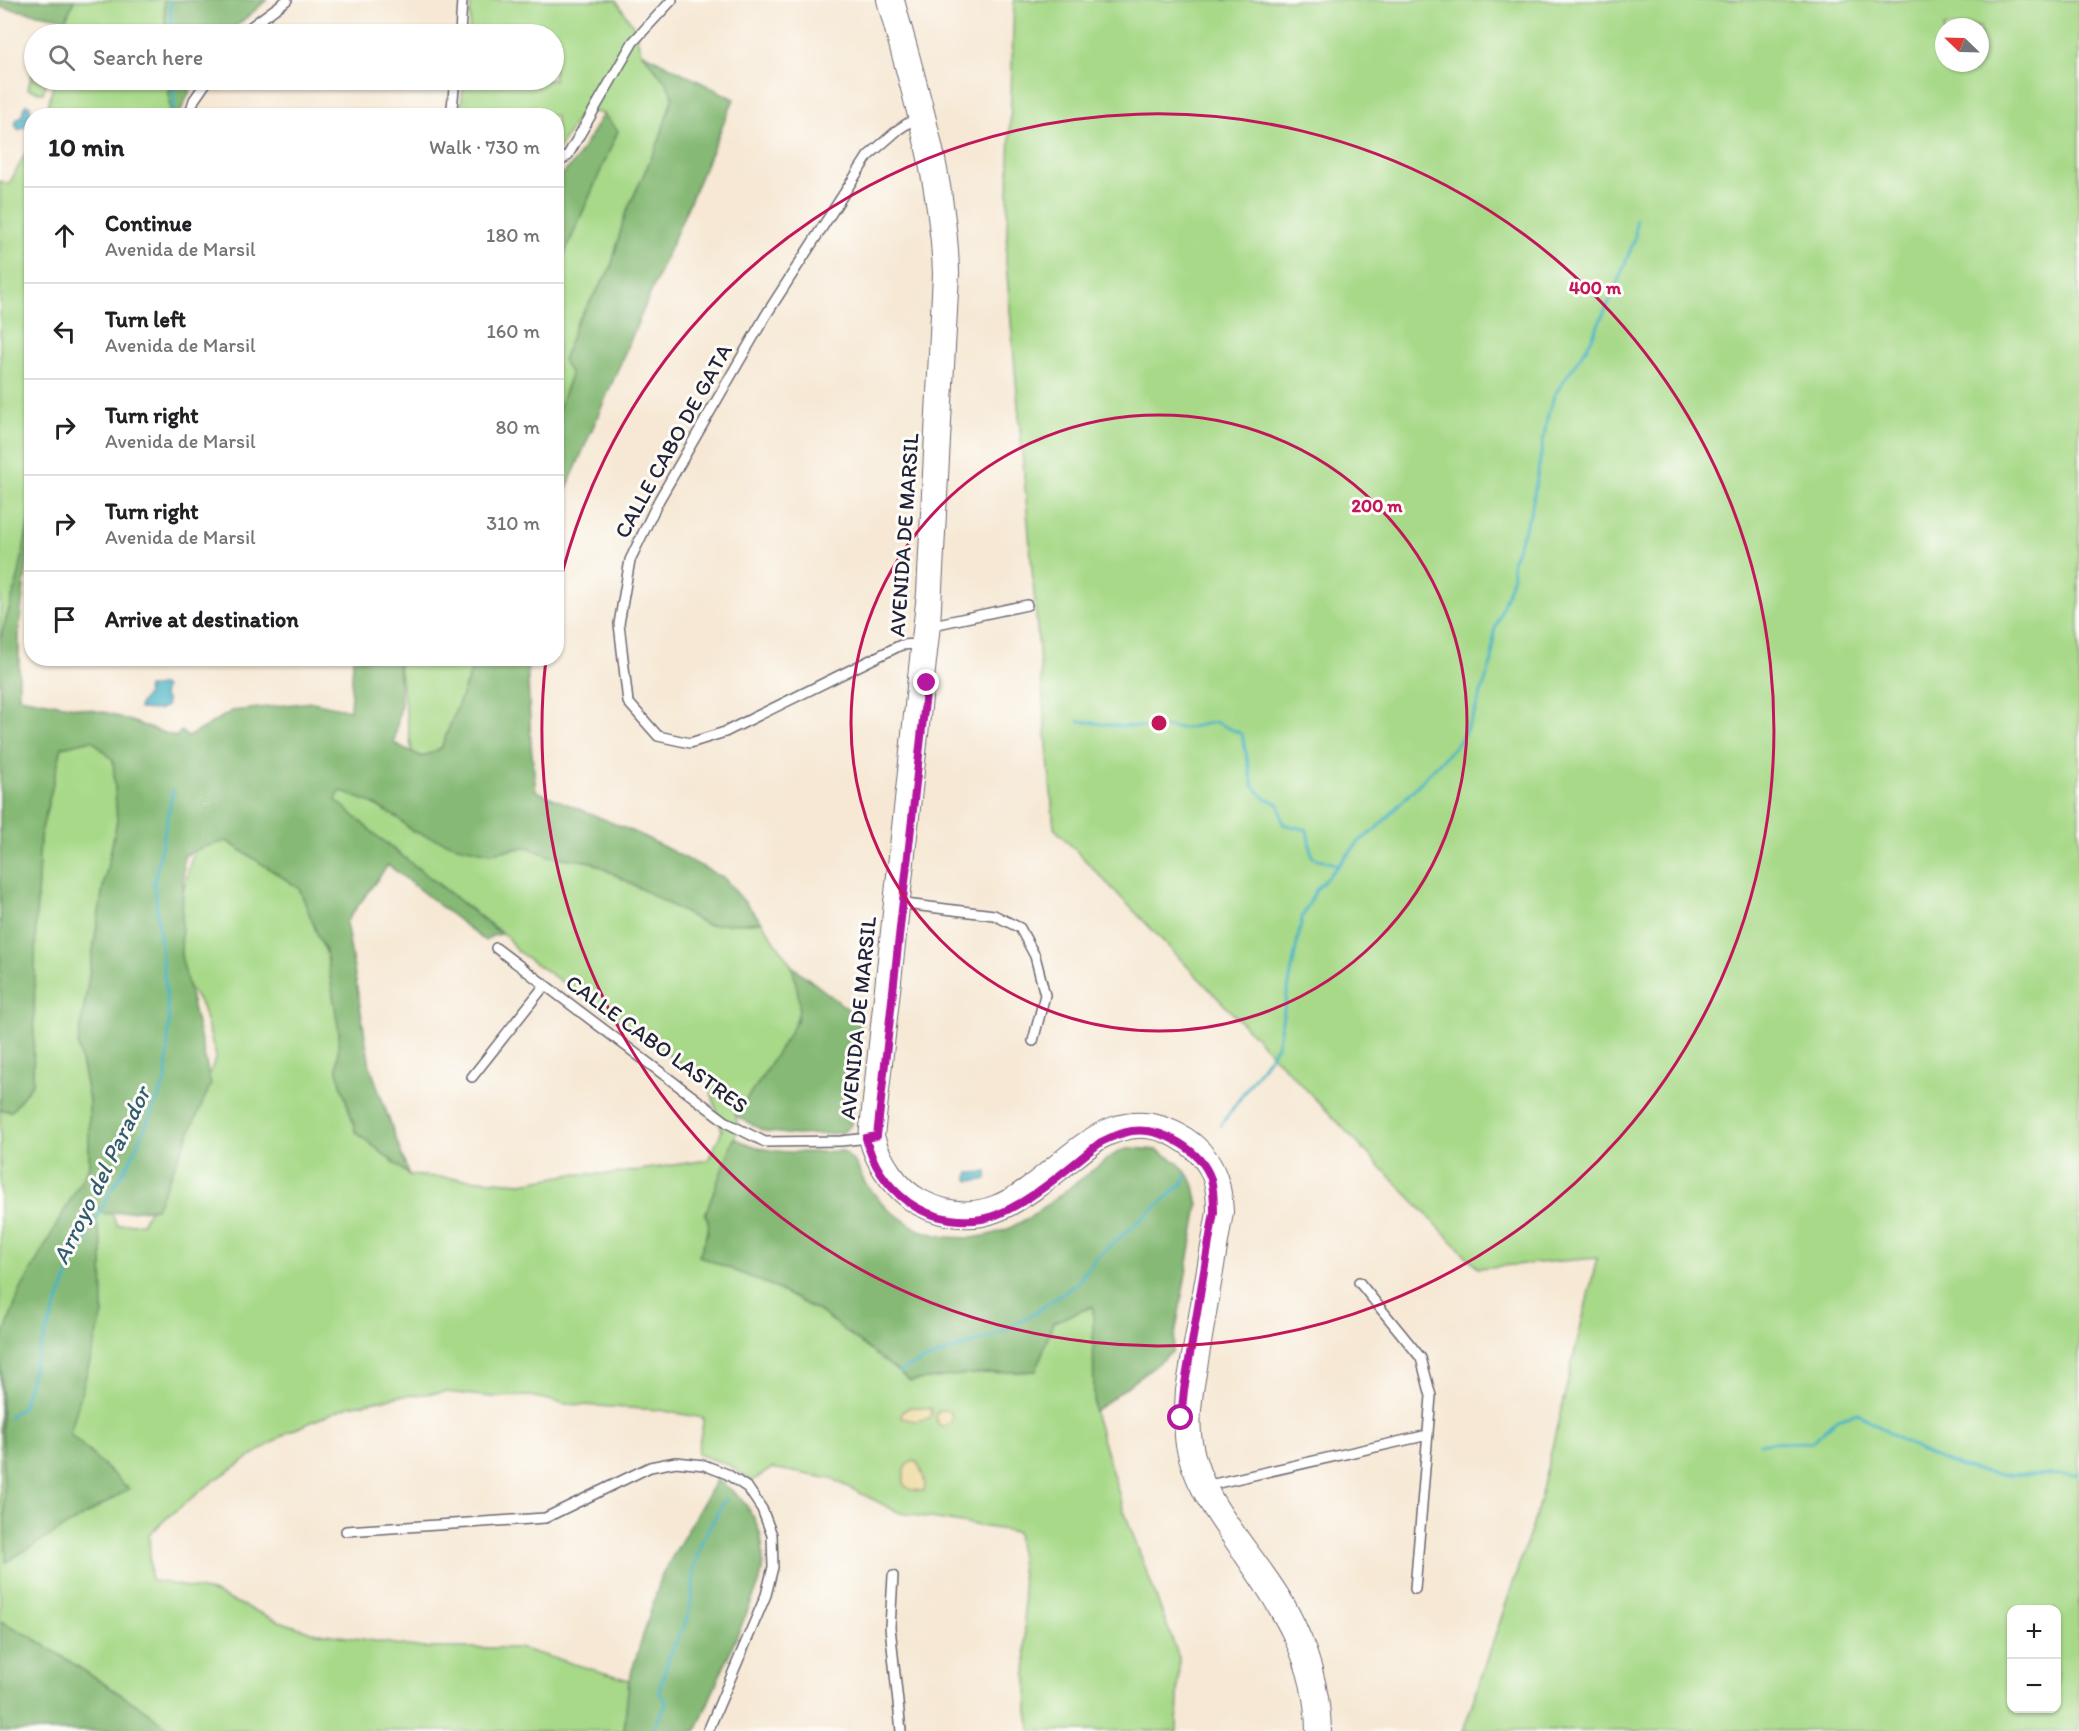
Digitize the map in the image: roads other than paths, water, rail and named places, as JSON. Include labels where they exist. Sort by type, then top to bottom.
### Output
[{"type":"street","points":[[255,24],[287,0]]},
{"type":"street","points":[[461,24],[462,0]]},
{"type":"street","points":[[564,158],[633,42],[672,0]]},
{"type":"street","name":"AVENIDA DE MARSIL","points":[[884,0],[921,115],[939,236],[940,274],[924,593],[898,903]]},
{"type":"street","name":"AVENIDA DE MARSIL","points":[[897,0],[921,115],[951,234],[952,273],[933,625],[898,903],[872,1137],[904,1183],[934,1203],[951,1208],[992,1205],[1016,1193],[1094,1132],[1130,1119],[1149,1119],[1167,1123],[1192,1138],[1215,1161],[1226,1194],[1226,1212],[1196,1391],[1193,1419],[1195,1443],[1203,1487],[1220,1526],[1279,1613],[1303,1664],[1310,1691],[1313,1731]]},
{"type":"street","points":[[192,108],[201,90]]},
{"type":"street","points":[[452,108],[454,90]]},
{"type":"street","name":"CALLE CABO DE GATA","points":[[918,644],[901,645],[725,732],[690,743],[658,736],[628,702],[619,624],[630,560],[659,500],[760,325],[868,156],[899,129],[921,115]]},
{"type":"street","points":[[933,625],[1027,605]]},
{"type":"street","points":[[898,903],[994,915],[1020,928],[1035,956],[1045,995],[1033,1041]]},
{"type":"street","name":"CALLE CABO LASTRES","points":[[496,948],[729,1124],[765,1142],[841,1141],[872,1137]]},
{"type":"street","points":[[472,1077],[545,985]]},
{"type":"street","points":[[1359,1282],[1421,1358],[1431,1396],[1415,1589]]},
{"type":"street","points":[[1203,1487],[1428,1435]]},
{"type":"street","points":[[346,1531],[545,1518],[650,1467],[676,1462],[704,1465],[727,1474],[748,1488],[762,1509],[772,1535],[773,1567],[766,1595],[708,1731]]},
{"type":"street","name":"AVENIDA DE MARSIL","points":[[1203,1487],[1290,1607],[1314,1661],[1321,1688],[1324,1731]]},
{"type":"street","points":[[893,1576],[890,1627],[901,1731]]},
{"type":"water","points":[[24,110],[24,128],[18,130],[15,124]]},
{"type":"water","points":[[161,685],[165,687],[163,695],[167,701],[166,707],[158,710],[139,709],[140,703],[146,697],[148,687]]},
{"type":"water","points":[[987,1172],[987,1180],[969,1181],[967,1177],[969,1173]]},
{"type":"waterway","name":"Arroyo del Parador","points":[[170,0],[171,24]]},
{"type":"waterway","name":"Arroyo del Parador","points":[[173,90],[174,108]]},
{"type":"waterway","points":[[1221,1125],[1277,1046],[1302,918],[1316,890],[1360,841],[1377,828],[1459,742],[1473,717],[1492,661],[1494,632],[1513,576],[1512,562],[1531,512],[1548,414],[1555,394],[1590,342],[1613,294],[1635,238],[1636,219]]},
{"type":"waterway","points":[[1079,721],[1119,726],[1186,728],[1215,722],[1242,734],[1253,786],[1265,798],[1279,804],[1283,824],[1307,830],[1312,857],[1338,865]]},
{"type":"waterway","name":"Arroyo del Parador","points":[[8,1417],[22,1408],[35,1362],[72,1266],[112,1189],[132,1157],[166,1080],[169,1021],[154,883],[173,790]]},
{"type":"waterway","points":[[900,1373],[908,1367],[994,1336],[1032,1315],[1076,1284],[1097,1257],[1180,1186],[1187,1176]]},
{"type":"waterway","points":[[1760,1443],[1812,1442],[1837,1419],[1858,1413],[1921,1451],[1955,1465],[2002,1474],[2079,1475]]},
{"type":"waterway","points":[[652,1731],[667,1703],[659,1691],[669,1657],[688,1616],[694,1568],[702,1540],[726,1498]]}]
